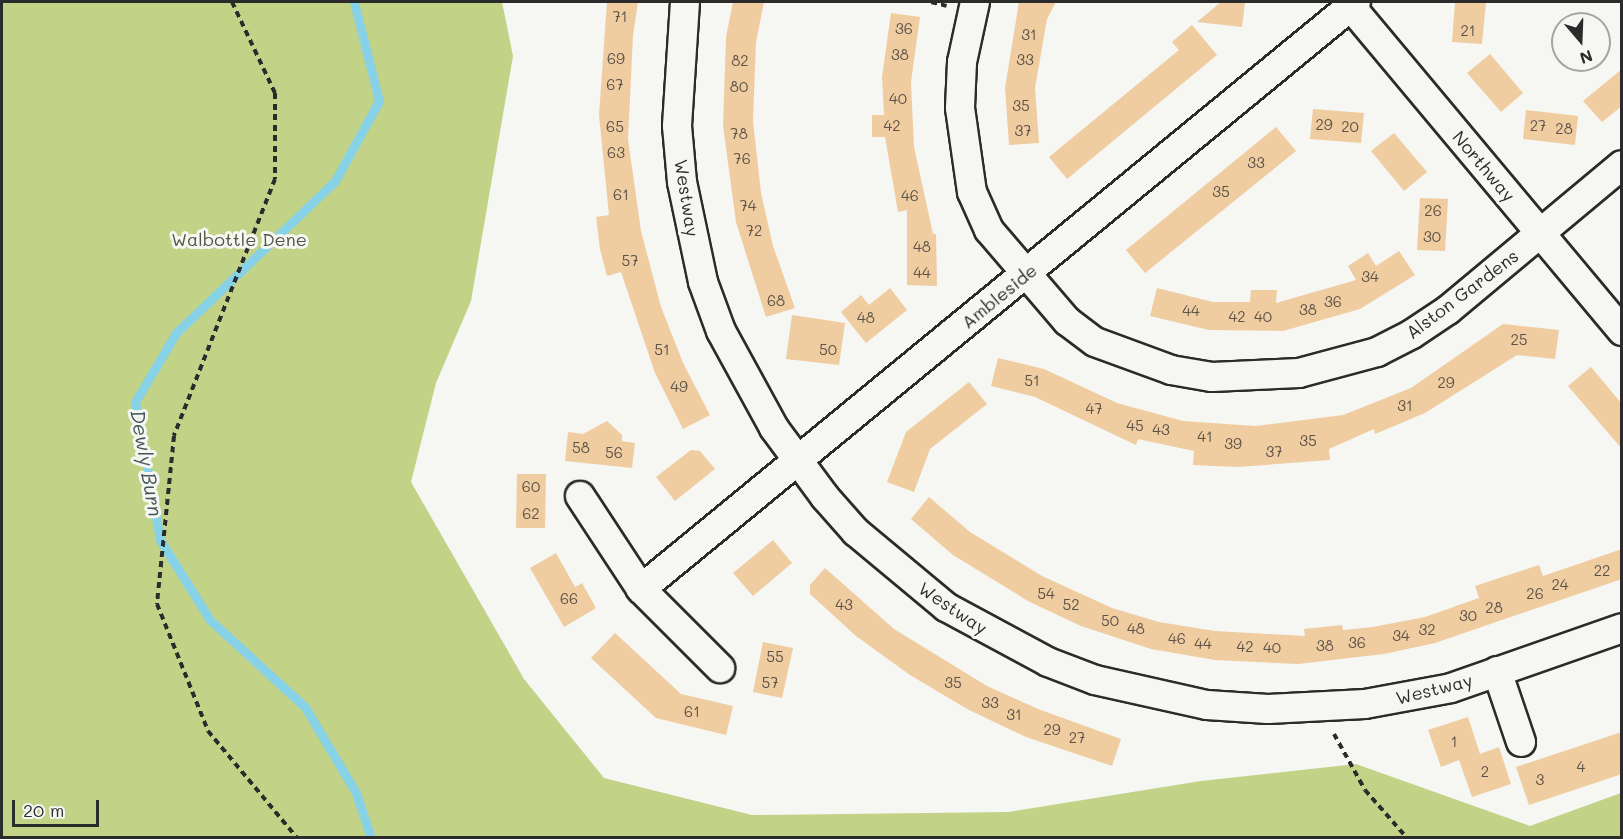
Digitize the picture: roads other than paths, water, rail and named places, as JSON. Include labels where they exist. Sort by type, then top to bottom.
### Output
[{"type":"street","name":"Westway","points":[[686,2],[677,126],[691,235],[726,340],[743,377],[798,461],[856,532],[946,607],[1037,657],[1095,680],[1207,705],[1269,710],[1354,705],[1411,697],[1497,671],[1622,628]]},
{"type":"street","name":"Alston Gardens","points":[[975,2],[962,62],[963,146],[972,192],[989,230],[1024,275],[1067,321],[1095,342],[1134,360],[1212,377],[1299,374],[1377,352],[1412,334],[1540,234],[1622,165]]},
{"type":"street","name":"Ambleside","points":[[641,589],[1351,3]]},
{"type":"street","name":"Northway","points":[[1351,3],[1622,331]]},
{"type":"street","points":[[580,496],[641,589],[720,668]]},
{"type":"street","points":[[1497,671],[1521,742]]},
{"type":"waterway","name":"Dewly Burn","points":[[354,2],[379,101],[335,181],[176,333],[135,402],[160,540],[210,620],[305,707],[356,793],[371,838]]},
{"type":"park label","name":"Walbottle Dene","points":[[239,239]]}]
